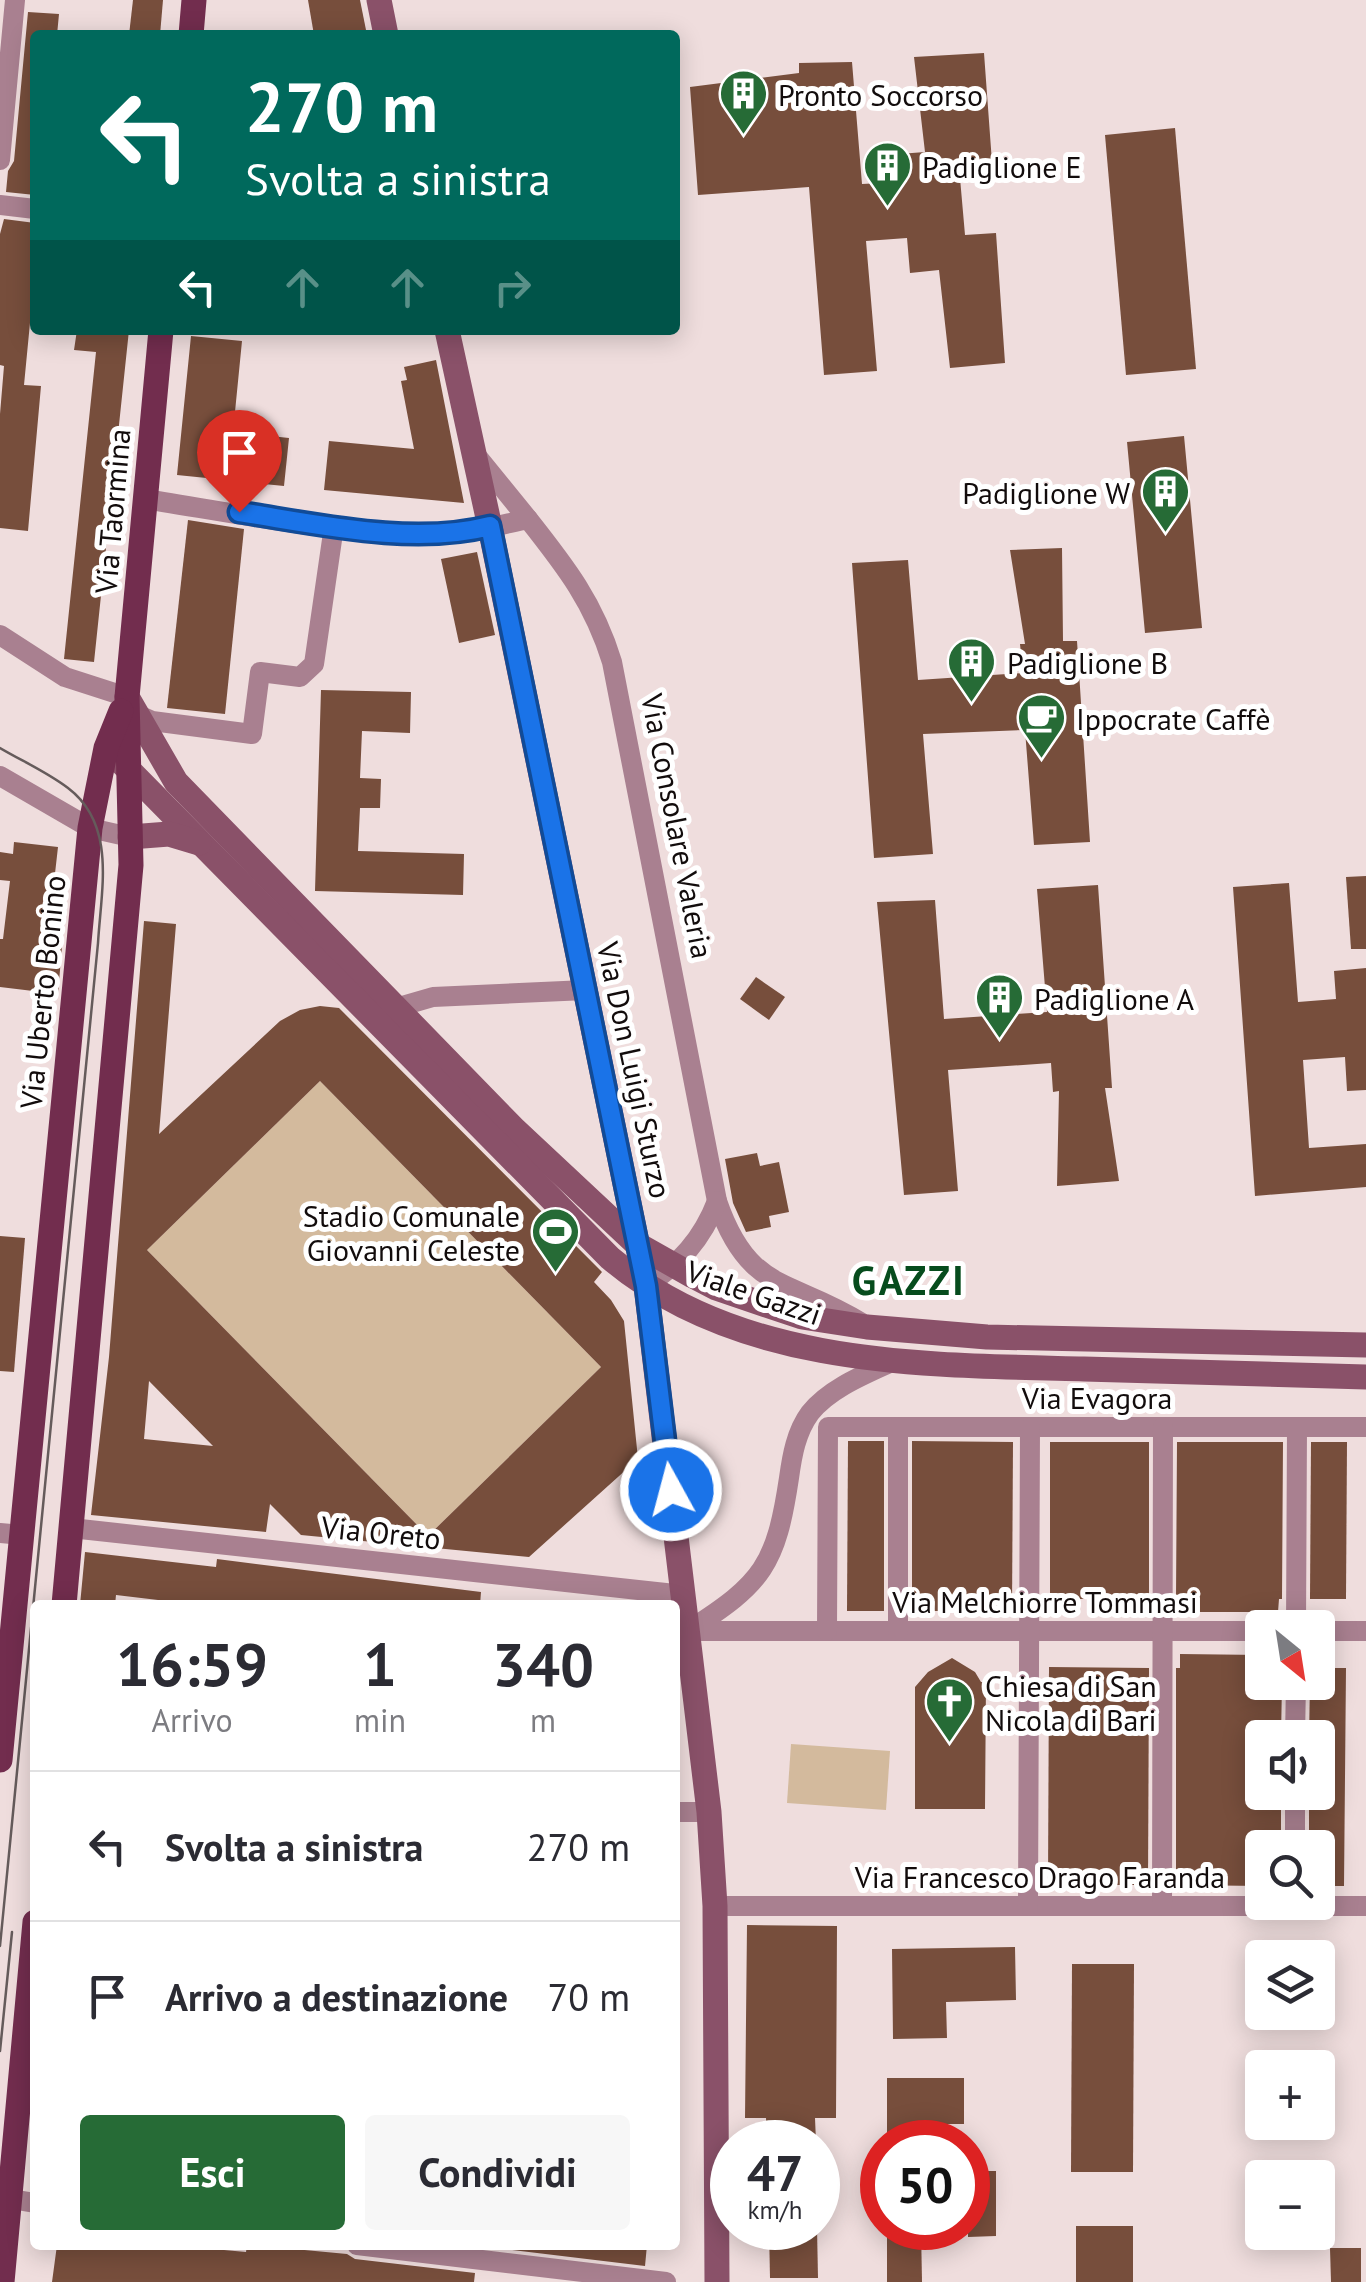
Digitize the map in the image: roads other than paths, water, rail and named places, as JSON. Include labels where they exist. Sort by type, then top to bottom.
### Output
[{"type":"main road","points":[[191,30],[194,0]]},
{"type":"main road","points":[[380,0],[385,30]]},
{"type":"main road","name":"Via Taormina","points":[[131,706],[144,499],[160,335]]},
{"type":"main road","points":[[447,335],[490,526]]},
{"type":"main road","name":"Via Don Luigi Sturzo","points":[[490,526],[646,1286],[688,1631]]},
{"type":"main road","points":[[64,1600],[130,865],[127,768],[131,706]]},
{"type":"main road","points":[[131,706],[176,782]]},
{"type":"main road","name":"Via Uberto Bonino","points":[[0,1760],[11,1534],[90,828],[106,748],[131,706]]},
{"type":"main road","name":"Viale Gazzi","points":[[106,748],[610,1258],[646,1286],[695,1313],[800,1345],[894,1361],[1366,1377]]},
{"type":"main road","points":[[99,784],[127,768],[148,765],[176,782]]},
{"type":"main road","name":"Viale Gazzi","points":[[176,782],[554,1170],[638,1245],[716,1288],[802,1317],[868,1327],[987,1336],[1366,1345]]},
{"type":"main road","points":[[130,837],[169,834],[202,844]]},
{"type":"main road","points":[[688,1631],[709,1812],[715,1906],[717,2282]]},
{"type":"main road","points":[[2,2282],[15,2199],[30,1991]]},
{"type":"street","points":[[0,160],[15,0]]},
{"type":"street","points":[[0,205],[30,208]]},
{"type":"street","name":"Via Consolare Valeria","points":[[473,450],[582,590],[601,625],[612,662],[716,1201],[728,1233],[758,1270],[781,1285],[834,1306],[868,1327]]},
{"type":"street","points":[[144,499],[334,526],[423,534],[471,532],[528,520]]},
{"type":"street","points":[[0,636],[65,677],[131,706],[152,721],[252,734],[260,672],[300,676],[314,664],[334,526]]},
{"type":"street","points":[[0,776],[90,828],[130,837]]},
{"type":"street","points":[[395,1008],[433,997],[586,990]]},
{"type":"street","points":[[646,1286],[675,1266],[702,1234],[716,1201]]},
{"type":"street","points":[[688,1631],[728,1605],[769,1562],[780,1535],[795,1444],[811,1412],[836,1391],[894,1361]]},
{"type":"street","name":"Via Evagora","points":[[827,1631],[828,1427],[1366,1427]]},
{"type":"street","points":[[1162,1906],[1163,1427]]},
{"type":"street","points":[[1296,1610],[1297,1427]]},
{"type":"street","points":[[898,1428],[898,1631]]},
{"type":"street","points":[[1028,1906],[1030,1428]]},
{"type":"street","name":"Via Oreto","points":[[71,1528],[684,1595]]},
{"type":"street","name":"Via Melchiorre Tommasi","points":[[688,1631],[1245,1631]]},
{"type":"street","points":[[1335,1631],[1366,1631]]},
{"type":"street","points":[[680,1812],[709,1812]]},
{"type":"street","name":"Via Francesco Drago Faranda","points":[[715,1906],[1245,1905]]},
{"type":"street","name":"Via Francesco Drago Faranda","points":[[1335,1905],[1366,1906]]},
{"type":"street","points":[[399,2250],[666,2282]]},
{"type":"tram line","points":[[0,748],[60,782],[83,803],[100,839],[103,880],[34,1600]]},
{"type":"tram line","points":[[0,1946],[30,1639]]},
{"type":"tram line","points":[[0,2051],[12,1932]]},
{"type":"place","name":"Pronto Soccorso","points":[[743,136]]},
{"type":"place","name":"Padiglione E","points":[[887,208]]},
{"type":"place","name":"Padiglione W","points":[[1165,534]]},
{"type":"place","name":"Padiglione B","points":[[972,704]]},
{"type":"place","name":"Ippocrate Caffè","points":[[1041,760]]},
{"type":"place","name":"Padiglione A","points":[[999,1040]]},
{"type":"place","name":"Stadio Comunale Giovanni Celeste","points":[[555,1274]]},
{"type":"place","name":"Chiesa di San Nicola di Bari","points":[[950,1744]]},
{"type":"district","name":"GAZZI","points":[[909,1280]]}]
